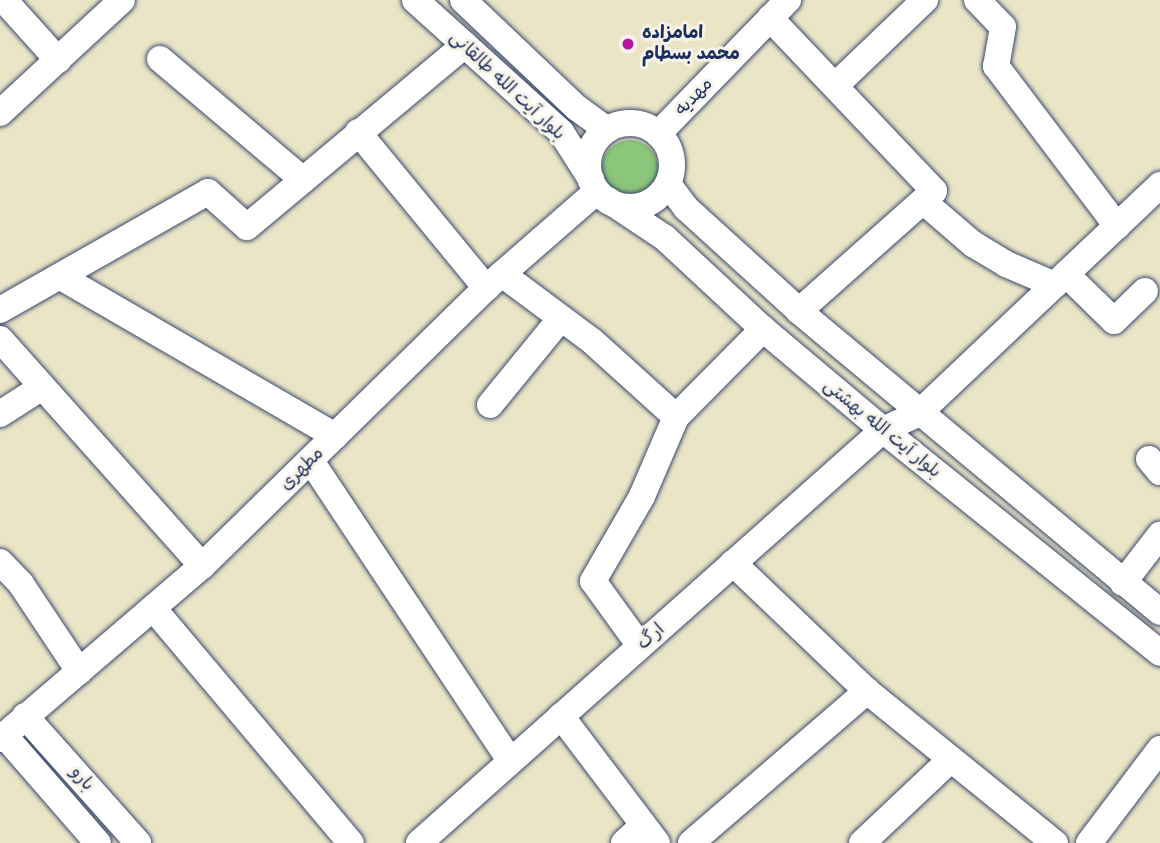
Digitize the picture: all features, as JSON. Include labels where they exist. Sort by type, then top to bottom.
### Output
[{"type":"street","points":[[4,0],[58,60]]},
{"type":"street","points":[[1,111],[122,0]]},
{"type":"street","name":"بلوار آیت الله طالقانی","points":[[415,0],[561,132],[599,190]]},
{"type":"street","name":"بلوار آیت الله طالقانی","points":[[463,0],[577,108],[607,130]]},
{"type":"street","points":[[837,84],[925,0]]},
{"type":"street","points":[[977,0],[1003,27],[996,66],[1117,226]]},
{"type":"street","points":[[779,9],[837,84],[933,191],[924,202],[799,311]]},
{"type":"street","name":"مهدیه","points":[[658,134],[779,9]]},
{"type":"street","points":[[0,310],[208,192],[247,227],[465,45]]},
{"type":"street","points":[[160,59],[303,180]]},
{"type":"street","points":[[633,123],[658,134],[672,158],[668,184],[648,203],[634,206],[599,190],[590,151],[607,130],[633,123]]},
{"type":"street","points":[[358,132],[494,281],[561,318],[676,417]]},
{"type":"street","name":"بلوار آیت الله بهشتی","points":[[668,184],[686,208],[799,311],[1160,612]]},
{"type":"street","name":"ارگ","points":[[419,843],[883,430],[919,413],[1160,186]]},
{"type":"street","name":"مطهری","points":[[2,737],[202,566],[494,281],[599,190]]},
{"type":"street","name":"بلوار آیت الله بهشتی","points":[[599,190],[665,238],[762,329],[1160,653]]},
{"type":"street","points":[[924,202],[973,244],[1006,264],[1061,279],[1114,321],[1145,291]]},
{"type":"street","points":[[61,277],[335,436]]},
{"type":"street","points":[[490,405],[561,318]]},
{"type":"street","points":[[640,646],[593,581],[642,496],[676,417],[762,329]]},
{"type":"street","points":[[0,339],[202,566]]},
{"type":"street","points":[[0,414],[42,387]]},
{"type":"street","points":[[311,461],[510,761]]},
{"type":"street","points":[[1122,583],[1160,535]]},
{"type":"street","points":[[0,562],[21,584],[79,671]]},
{"type":"street","points":[[733,563],[867,691],[949,761],[1055,843]]},
{"type":"street","points":[[153,608],[351,843]]},
{"type":"street","points":[[691,843],[867,691]]},
{"type":"street","name":"بارو","points":[[25,716],[138,843]]},
{"type":"street","points":[[561,716],[641,837]]},
{"type":"street","name":"بارو","points":[[2,737],[98,843]]},
{"type":"street","points":[[1089,843],[1160,749]]},
{"type":"street","points":[[862,843],[949,761]]},
{"type":"green space","points":[[630,140],[641,142],[650,148],[656,157],[656,179],[650,188],[641,194],[630,196],[619,194],[610,188],[604,179],[602,168],[604,157],[610,148],[619,142]]},
{"type":"place","name":"امامزاده محمد بسطام","points":[[628,44]]}]
